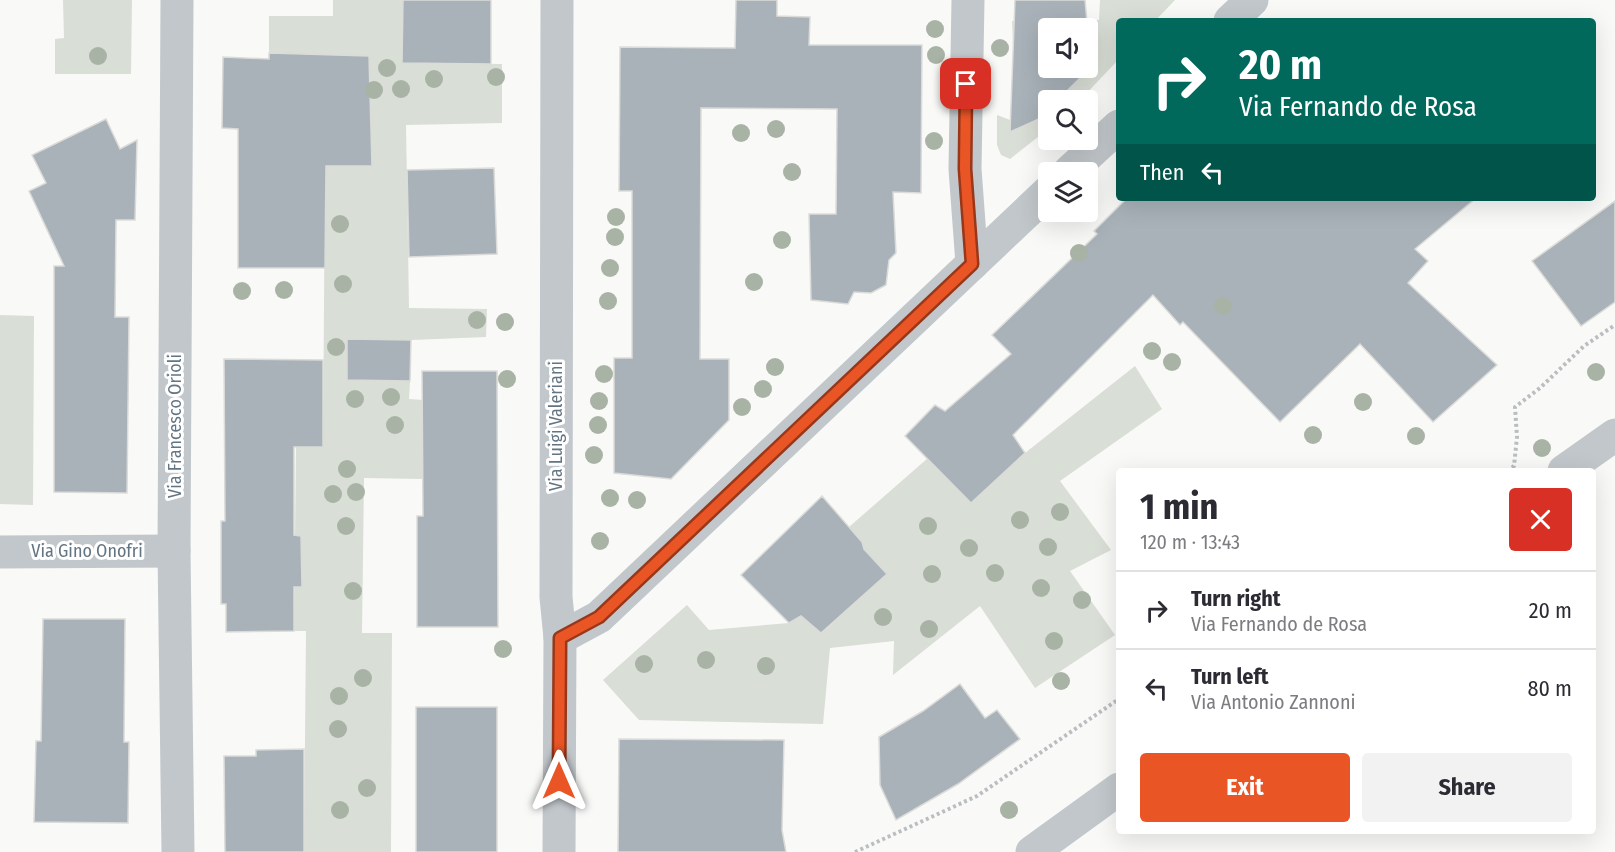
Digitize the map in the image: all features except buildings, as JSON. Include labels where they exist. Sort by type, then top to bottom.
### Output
[{"type":"street","name":"Via Francesco Orioli","points":[[177,0],[174,551],[178,852]]},
{"type":"street","name":"Via Luigi Valeriani","points":[[557,0],[556,597],[560,638],[559,852]]},
{"type":"street","points":[[968,0],[965,169],[972,264]]},
{"type":"street","points":[[1233,18],[1252,0]]},
{"type":"street","points":[[1080,162],[1116,129]]},
{"type":"street","points":[[560,638],[599,617],[1038,201]]},
{"type":"street","points":[[1568,468],[1615,435]]},
{"type":"street","name":"Via Gino Onofri","points":[[0,552],[174,551]]},
{"type":"street","points":[[1032,852],[1116,791]]},
{"type":"path","points":[[1512,468],[1514,466],[1517,437],[1515,407],[1540,388],[1584,346],[1615,325]]},
{"type":"path","points":[[855,852],[977,796],[1116,701]]},
{"type":"shaded area","points":[[63,0],[132,0],[131,74],[55,74],[55,39],[64,38]]},
{"type":"shaded area","points":[[333,0],[403,0],[403,63],[502,64],[502,123],[406,125],[409,308],[487,309],[486,337],[411,340],[348,339],[410,381],[409,399],[423,400],[423,479],[364,478],[362,633],[392,633],[391,852],[304,852],[306,631],[294,631],[296,447],[323,446],[325,166],[372,166],[341,116],[342,55],[269,53],[269,16],[333,16]]},
{"type":"shaded area","points":[[1100,0],[1175,0],[1158,18],[1116,18],[1116,62],[1090,90],[1068,90],[1080,78],[1098,78]]},
{"type":"shaded area","points":[[1012,21],[1038,21],[1038,44],[1013,44]]},
{"type":"shaded area","points":[[997,115],[1021,127],[1038,119],[1038,137],[1010,159],[1001,155],[997,145]]},
{"type":"shaded area","points":[[0,315],[34,316],[33,505],[0,504]]},
{"type":"shaded area","points":[[1135,366],[1162,409],[1060,481],[1111,550],[1070,571],[1115,635],[1035,688],[980,606],[893,675],[894,641],[830,648],[823,724],[639,720],[603,680],[687,605],[709,630],[789,623],[801,616],[822,633],[887,574],[864,549],[849,527],[928,458],[971,503],[1025,453]]},
{"type":"route","points":[[559,781],[560,638],[599,617],[972,264],[965,169],[966,84]]}]
